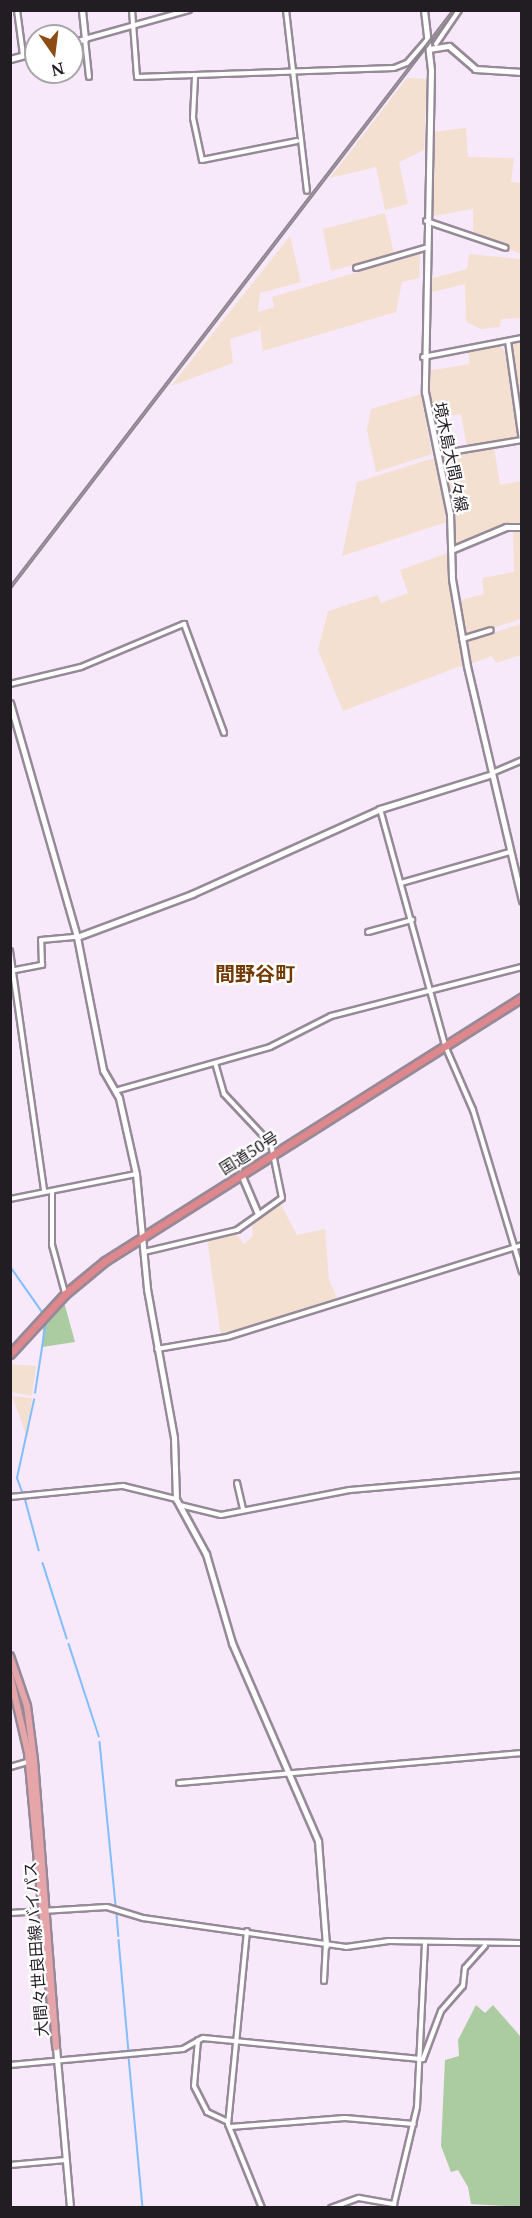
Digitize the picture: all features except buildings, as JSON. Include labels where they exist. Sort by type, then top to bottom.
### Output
[{"type":"highway","name":"国道50号","points":[[10,1354],[65,1294],[143,1236],[522,997]]},
{"type":"main road","name":"大間々世良田線バイパス","points":[[10,1656],[30,1728],[56,2047]]},
{"type":"main road","name":"大間々世良田線バイパス","points":[[10,1675],[29,1761],[44,1911]]},
{"type":"street","points":[[10,59],[23,56],[17,10]]},
{"type":"street","points":[[82,10],[89,77]]},
{"type":"street","points":[[132,10],[136,77],[195,76],[294,69],[394,68],[407,63],[428,39]]},
{"type":"street","points":[[85,39],[189,10]]},
{"type":"street","points":[[286,10],[294,69],[297,141],[307,191]]},
{"type":"street","name":"境木島大間々線","points":[[424,10],[429,49],[423,357],[462,639],[489,775],[522,901]]},
{"type":"street","points":[[429,49],[436,44],[459,10]]},
{"type":"street","points":[[436,44],[453,48],[475,69],[522,72]]},
{"type":"street","points":[[195,76],[193,118],[202,160],[297,141]]},
{"type":"street","points":[[426,221],[506,248]]},
{"type":"street","points":[[356,268],[425,248]]},
{"type":"street","points":[[423,357],[522,338]]},
{"type":"street","points":[[438,454],[522,440],[508,341]]},
{"type":"street","points":[[451,550],[506,527],[522,527]]},
{"type":"street","points":[[10,684],[81,667],[184,624],[224,733]]},
{"type":"street","points":[[462,639],[491,630]]},
{"type":"street","points":[[10,703],[77,937],[99,1054],[115,1091],[136,1174],[157,1349],[174,1438],[178,1502],[206,1554],[232,1643],[318,1841],[326,1946],[324,1981]]},
{"type":"street","points":[[12,971],[42,965],[41,940],[77,937],[192,894],[380,809],[489,775],[522,760]]},
{"type":"street","points":[[380,809],[446,1045],[473,1110],[522,1272]]},
{"type":"street","points":[[401,883],[510,852]]},
{"type":"street","points":[[368,932],[412,920]]},
{"type":"street","points":[[10,951],[44,1191]]},
{"type":"street","points":[[115,1091],[270,1047],[328,1017],[432,993],[522,967]]},
{"type":"street","points":[[144,1252],[233,1232],[282,1198],[274,1153],[224,1095],[215,1063]]},
{"type":"street","points":[[10,1199],[136,1174]]},
{"type":"street","points":[[241,1174],[258,1214]]},
{"type":"street","points":[[52,1191],[52,1245],[65,1294]]},
{"type":"street","points":[[157,1349],[227,1337],[522,1245]]},
{"type":"street","points":[[10,1497],[123,1486],[218,1515],[350,1490],[522,1475]]},
{"type":"street","points":[[237,1483],[243,1510]]},
{"type":"street","points":[[179,1783],[522,1753]]},
{"type":"street","points":[[10,1767],[29,1761]]},
{"type":"street","points":[[10,1914],[107,1907],[143,1918],[248,1931],[326,1946],[424,1943],[485,1946],[522,1943]]},
{"type":"street","points":[[248,1931],[229,2125],[262,2208]]},
{"type":"street","points":[[332,2208],[359,2198],[394,2206],[414,2124],[421,2059],[424,1943]]},
{"type":"street","points":[[10,2065],[183,2049],[198,2040],[421,2059],[428,2055],[441,2011],[464,1984],[465,1968],[485,1946]]},
{"type":"street","points":[[198,2040],[194,2086],[207,2112],[229,2125],[345,2118],[414,2124]]},
{"type":"street","points":[[56,2047],[70,2208]]},
{"type":"street","points":[[10,2165],[66,2160]]},
{"type":"shaded area","points":[[407,78],[427,79],[424,150],[399,162],[408,204],[385,210],[376,167],[330,178]]},
{"type":"shaded area","points":[[466,128],[468,157],[514,158],[511,182],[521,183],[521,254],[473,235],[473,209],[428,217],[431,132]]},
{"type":"shaded area","points":[[385,213],[394,254],[331,271],[323,229]]},
{"type":"shaded area","points":[[290,236],[301,282],[260,293],[258,312],[274,307],[272,297],[420,254],[419,278],[402,282],[396,312],[263,351],[259,322],[259,330],[230,339],[233,363],[171,386]]},
{"type":"shaded area","points":[[469,254],[521,259],[521,318],[501,319],[500,327],[481,329],[466,322],[465,284],[425,294],[426,280],[467,269]]},
{"type":"shaded area","points":[[521,341],[522,412],[519,412],[510,344]]},
{"type":"shaded area","points":[[499,346],[505,351],[519,438],[467,447],[461,414],[432,418],[426,371],[470,364],[468,351]]},
{"type":"shaded area","points":[[421,394],[432,454],[376,472],[367,430],[371,409]]},
{"type":"shaded area","points":[[494,447],[500,485],[521,481],[521,525],[498,527],[456,547],[443,468],[456,466],[454,453]]},
{"type":"shaded area","points":[[434,458],[447,522],[342,556],[357,482]]},
{"type":"shaded area","points":[[513,529],[521,530],[521,619],[465,637],[458,601],[484,594],[482,578],[514,572]]},
{"type":"shaded area","points":[[447,553],[463,665],[343,711],[318,650],[328,611],[378,595],[381,603],[408,593],[400,570]]},
{"type":"shaded area","points":[[521,624],[521,655],[496,663],[492,656],[470,664],[466,641]]},
{"type":"shaded area","points":[[279,1201],[297,1235],[325,1229],[329,1280],[337,1298],[221,1337],[207,1238],[235,1233],[244,1244],[253,1236],[252,1222]]},
{"type":"shaded area","points":[[10,1364],[36,1366],[32,1396],[11,1392]]},
{"type":"shaded area","points":[[12,1396],[32,1398],[28,1437],[27,1437]]},
{"type":"green space","points":[[64,1302],[75,1342],[42,1347],[43,1327]]},
{"type":"green space","points":[[476,2005],[485,2013],[493,2005],[521,2037],[521,2207],[471,2204],[468,2187],[458,2170],[451,2172],[441,2146],[445,2060],[459,2056],[458,2040]]},
{"type":"waterway","points":[[10,1266],[43,1313]]},
{"type":"waterway","points":[[35,1393],[46,1322]]},
{"type":"waterway","points":[[22,1492],[17,1478],[34,1400]]},
{"type":"waterway","points":[[25,1498],[39,1550]]},
{"type":"waterway","points":[[43,1563],[67,1638]]},
{"type":"waterway","points":[[69,1644],[99,1736]]},
{"type":"waterway","points":[[100,1742],[116,1906]]},
{"type":"waterway","points":[[117,1915],[119,1936]]},
{"type":"waterway","points":[[119,1940],[129,2051]]},
{"type":"waterway","points":[[129,2057],[143,2208]]},
{"type":"railway","points":[[10,588],[454,10]]},
{"type":"district","name":"間野谷町","points":[[255,973]]}]
